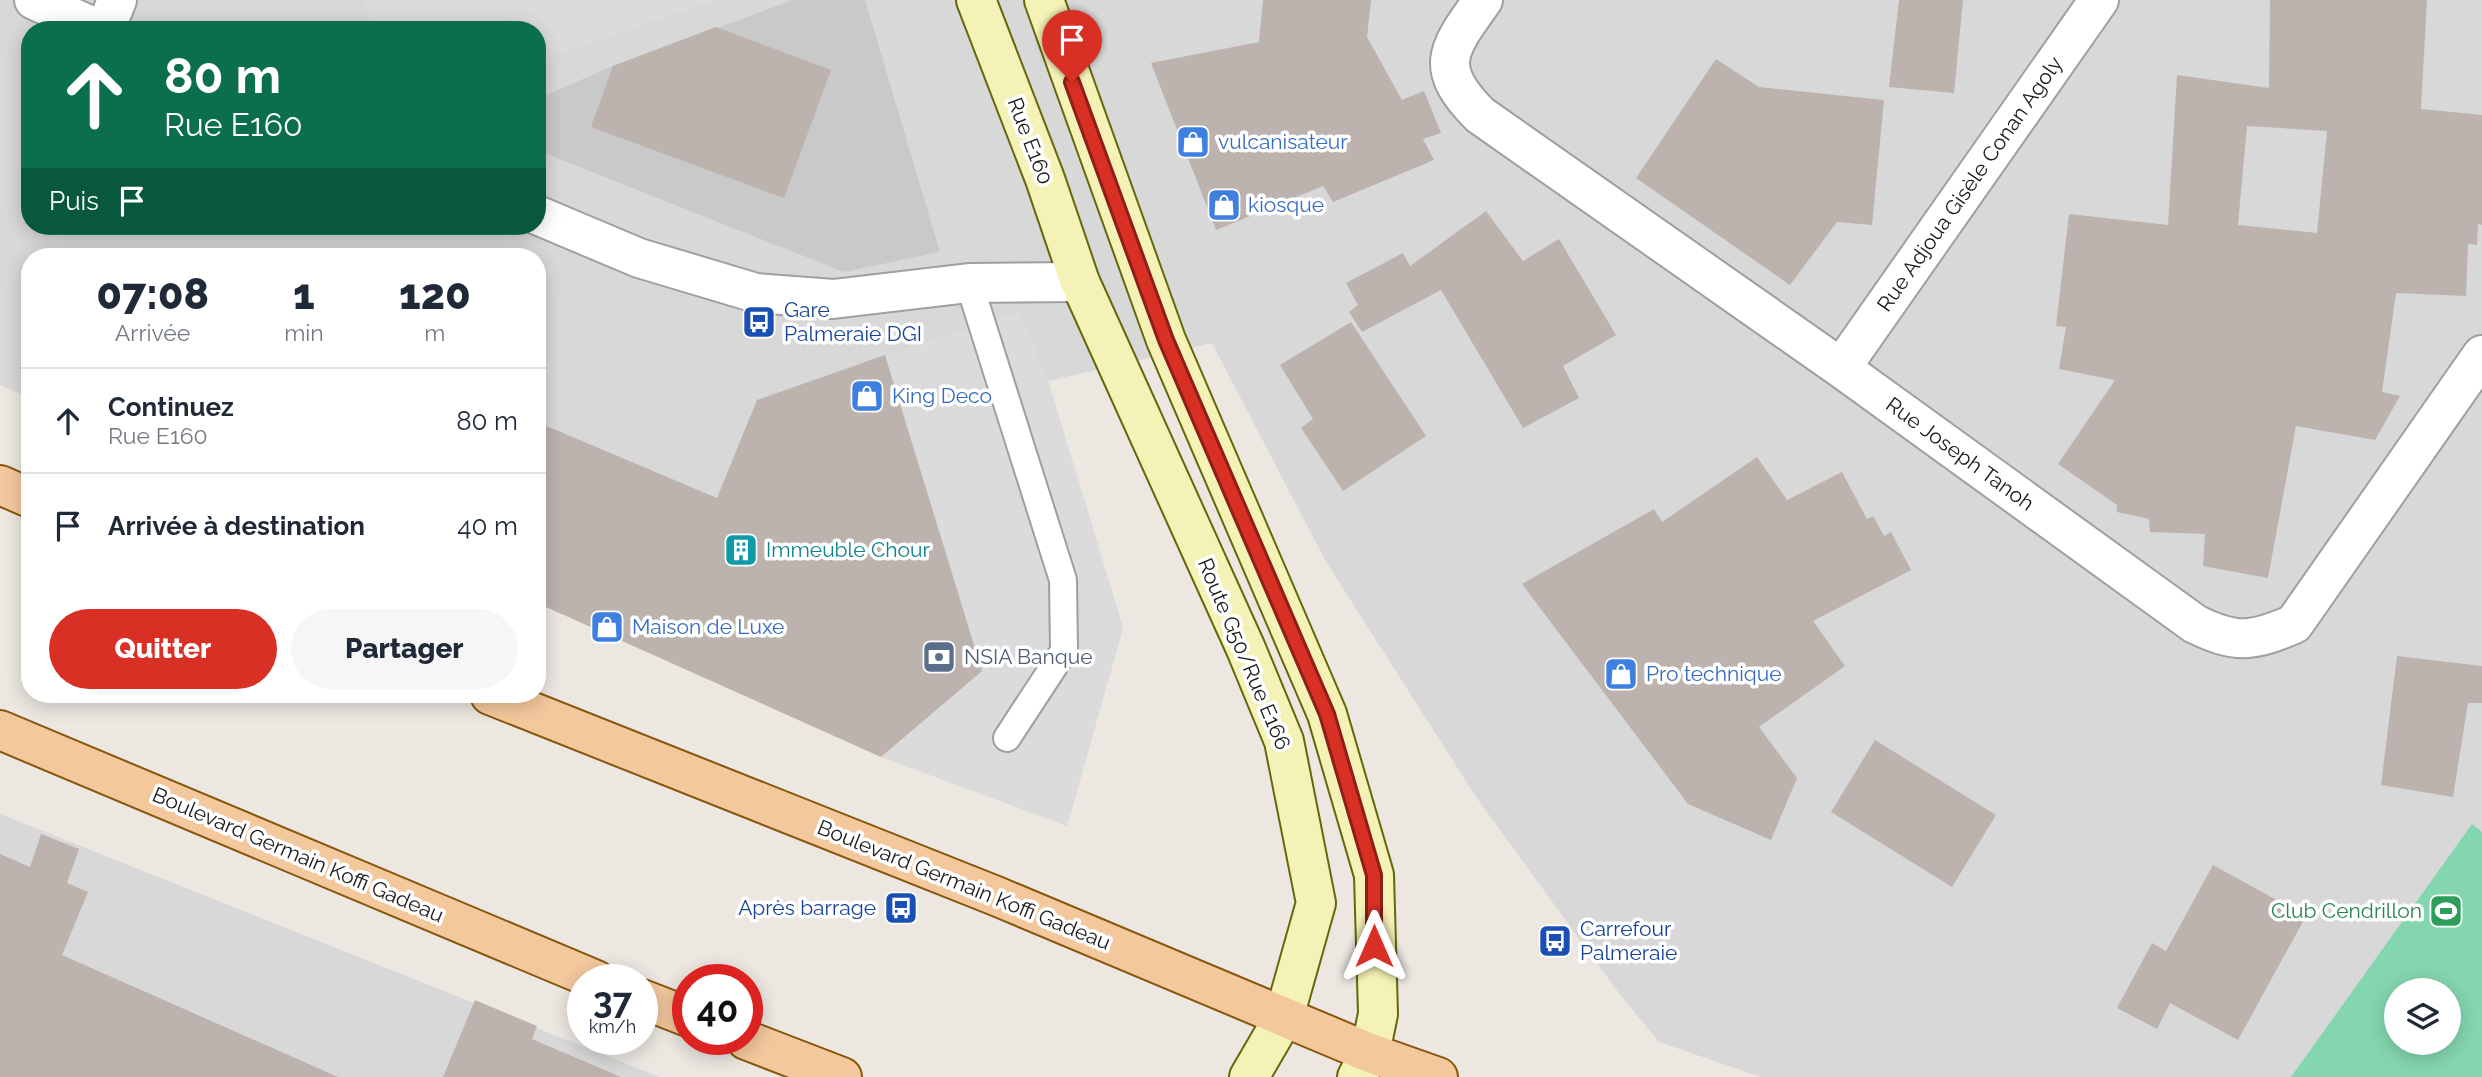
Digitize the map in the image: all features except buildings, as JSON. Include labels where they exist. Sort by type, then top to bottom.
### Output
[{"type":"main road","points":[[0,485],[21,494]]},
{"type":"main road","name":"Boulevard Germain Koffi Gadeau","points":[[510,703],[996,896],[1284,1017],[1363,1065],[1438,1077]]},
{"type":"main road","name":"Boulevard Germain Koffi Gadeau","points":[[0,730],[567,968]]},
{"type":"main road","points":[[763,1047],[842,1077]]},
{"type":"street","points":[[34,0],[82,21]]},
{"type":"street","points":[[107,21],[117,0]]},
{"type":"street","name":"Rue E160","points":[[976,0],[1045,179],[1080,282]]},
{"type":"street","points":[[1044,0],[1166,340],[1327,714],[1374,875],[1374,970],[1378,1014],[1363,1065]]},
{"type":"street","name":"Rue Joseph Tanoh","points":[[1483,0],[1458,35],[1449,56],[1453,82],[1460,95],[1480,115],[1841,368],[2195,624],[2223,637],[2261,638],[2294,624],[2482,355]]},
{"type":"street","name":"Rue Adjoua Gisèle Conan Agoly","points":[[1841,368],[2099,0]]},
{"type":"street","points":[[546,219],[639,258],[756,293],[833,299],[969,284],[1080,282],[1166,340]]},
{"type":"street","name":"Route G50/Rue E166","points":[[1080,282],[1246,649],[1284,741],[1315,903],[1284,1017],[1249,1077]]},
{"type":"lane","points":[[969,284],[1063,580],[1064,651],[1007,738]]},
{"type":"shaded area","points":[[0,0],[2482,0],[2482,1077],[1761,1077],[1659,1042],[1618,992],[1476,797],[1325,560],[1212,343],[1048,381],[1123,628],[1067,826],[546,601],[546,248],[21,248],[21,394],[0,385]]},
{"type":"shaded area","points":[[365,0],[717,0],[546,58],[546,21],[372,21]]},
{"type":"shaded area","points":[[793,0],[865,0],[940,252],[844,272],[546,154],[546,95],[613,66]]},
{"type":"shaded area","points":[[1020,312],[1048,380],[1123,628],[1067,826],[881,757],[982,671],[885,355]]},
{"type":"shaded area","points":[[0,814],[567,1040],[567,1055],[605,1055],[660,1077],[0,1077]]},
{"type":"green space","name":"Club Cendrillon","points":[[2472,824],[2482,832],[2482,1077],[2291,1077]]},
{"type":"place","name":"vulcanisateur","points":[[1193,142]]},
{"type":"place","name":"kiosque","points":[[1224,205]]},
{"type":"place","name":"Gare Palmeraie DGI","points":[[759,322]]},
{"type":"place","name":"King Deco","points":[[867,396]]},
{"type":"place","name":"Immeuble Chour","points":[[741,550]]},
{"type":"place","name":"Maison de Luxe","points":[[607,627]]},
{"type":"place","name":"NSIA Banque","points":[[939,657]]},
{"type":"place","name":"Pro technique","points":[[1621,674]]},
{"type":"place","name":"Après barrage","points":[[901,908]]},
{"type":"place","name":"Club Cendrillon","points":[[2446,911]]},
{"type":"place","name":"Carrefour Palmeraie","points":[[1555,941]]},
{"type":"route","points":[[1072,82],[1166,340],[1327,714],[1374,875],[1374,946]]}]
